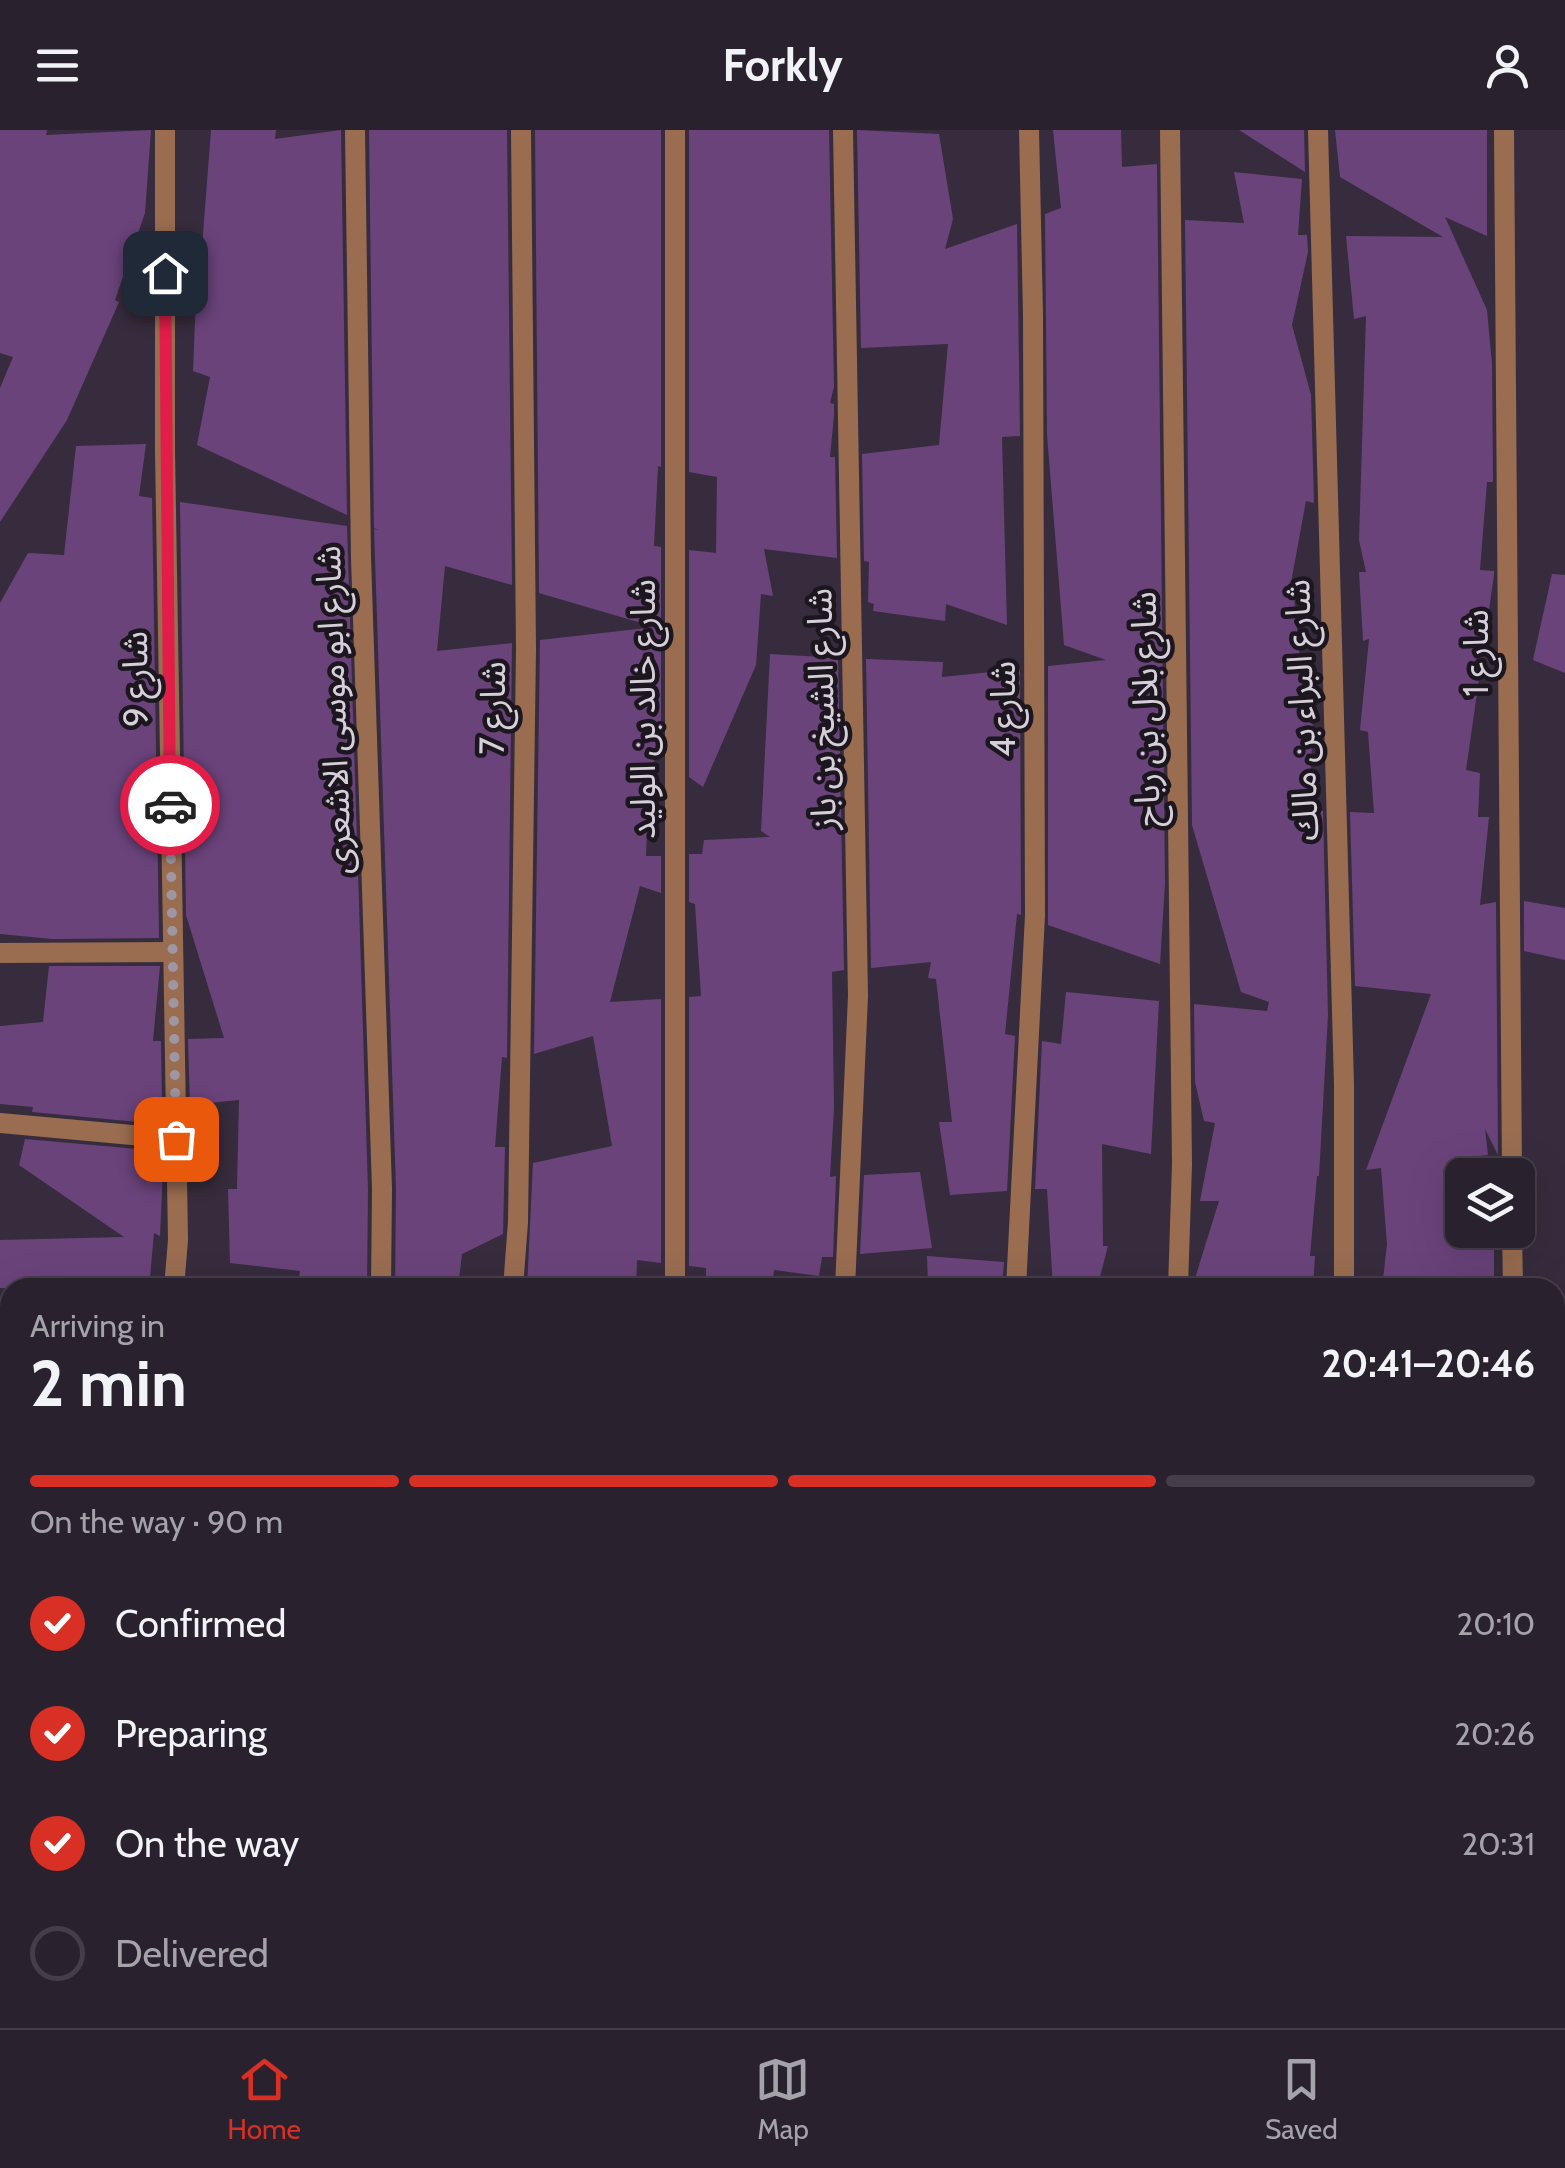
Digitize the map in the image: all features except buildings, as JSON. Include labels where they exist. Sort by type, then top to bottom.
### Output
[{"type":"street","name":"شارع 9","points":[[165,130],[165,468],[178,1240],[175,1278]]},
{"type":"street","name":"شارع ابو موسى الاشعرى","points":[[356,130],[361,558],[382,1189],[381,1278]]},
{"type":"street","name":"شارع 7","points":[[514,1278],[518,1222],[526,649],[521,130]]},
{"type":"street","name":"شارع خالد بن الوليد","points":[[675,130],[675,1278]]},
{"type":"street","name":"شارع الشيخ بن باز","points":[[843,130],[858,996],[844,1278]]},
{"type":"street","name":"شارع 4","points":[[1017,1278],[1035,915],[1033,315],[1028,130]]},
{"type":"street","name":"شارع بلال بن رباح","points":[[1170,130],[1182,1124],[1178,1278]]},
{"type":"street","name":"شارع البراء بن مالك","points":[[1318,130],[1344,1085],[1344,1278]]},
{"type":"street","name":"شارع 1","points":[[1504,130],[1512,1158]]},
{"type":"street","points":[[0,953],[172,952]]},
{"type":"street","points":[[0,1123],[176,1139]]},
{"type":"street","points":[[1512,1248],[1513,1278]]},
{"type":"way so far","points":[[170,805],[176,1139]]},
{"type":"route","points":[[165,273],[170,805]]}]
